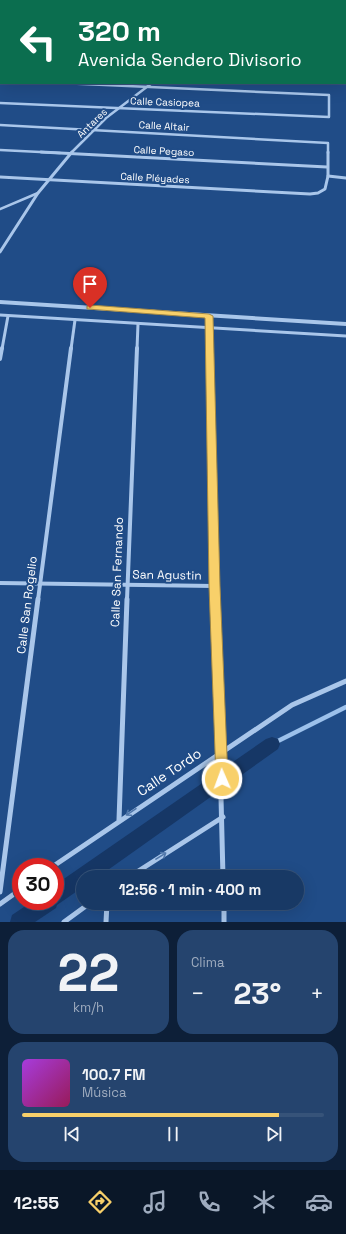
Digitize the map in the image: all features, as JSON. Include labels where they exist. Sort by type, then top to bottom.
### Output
[{"type":"street","points":[[81,84],[145,87]]},
{"type":"street","name":"Antares","points":[[0,252],[38,192],[48,180],[95,130],[119,108],[150,84]]},
{"type":"street","name":"Calle Casiopea","points":[[0,103],[329,117],[329,95],[145,87]]},
{"type":"street","name":"Calle Altair","points":[[0,125],[328,143],[327,167]]},
{"type":"street","name":"Calle Pegaso","points":[[0,150],[327,167]]},
{"type":"street","points":[[327,167],[328,176],[346,178]]},
{"type":"street","name":"Calle Pléyades","points":[[0,177],[310,194],[318,193],[325,189],[328,176]]},
{"type":"street","points":[[0,302],[346,324]]},
{"type":"street","points":[[0,315],[346,336]]},
{"type":"street","points":[[0,359],[8,316]]},
{"type":"street","points":[[209,316],[214,586],[222,767],[224,870]]},
{"type":"street","name":"Calle San Rogelio","points":[[0,892],[75,320]]},
{"type":"street","name":"Calle San Fernando","points":[[119,820],[138,324]]},
{"type":"street","name":"San Agustin","points":[[0,583],[214,586]]},
{"type":"street","name":"Calle Tordo","points":[[64,859],[221,751],[292,705],[346,681]]},
{"type":"street","points":[[140,870],[223,817]]},
{"type":"street","points":[[0,904],[12,895]]},
{"type":"street","points":[[64,922],[80,910]]},
{"type":"street","points":[[106,922],[107,910]]},
{"type":"street","points":[[224,910],[224,922]]},
{"type":"lane","points":[[0,209],[38,192]]},
{"type":"waterway","points":[[272,744],[346,707]]},
{"type":"waterway","points":[[64,890],[272,744]]},
{"type":"waterway","points":[[19,922],[36,910]]},
{"type":"route","points":[[90,308],[209,316],[214,586],[222,779]]}]
